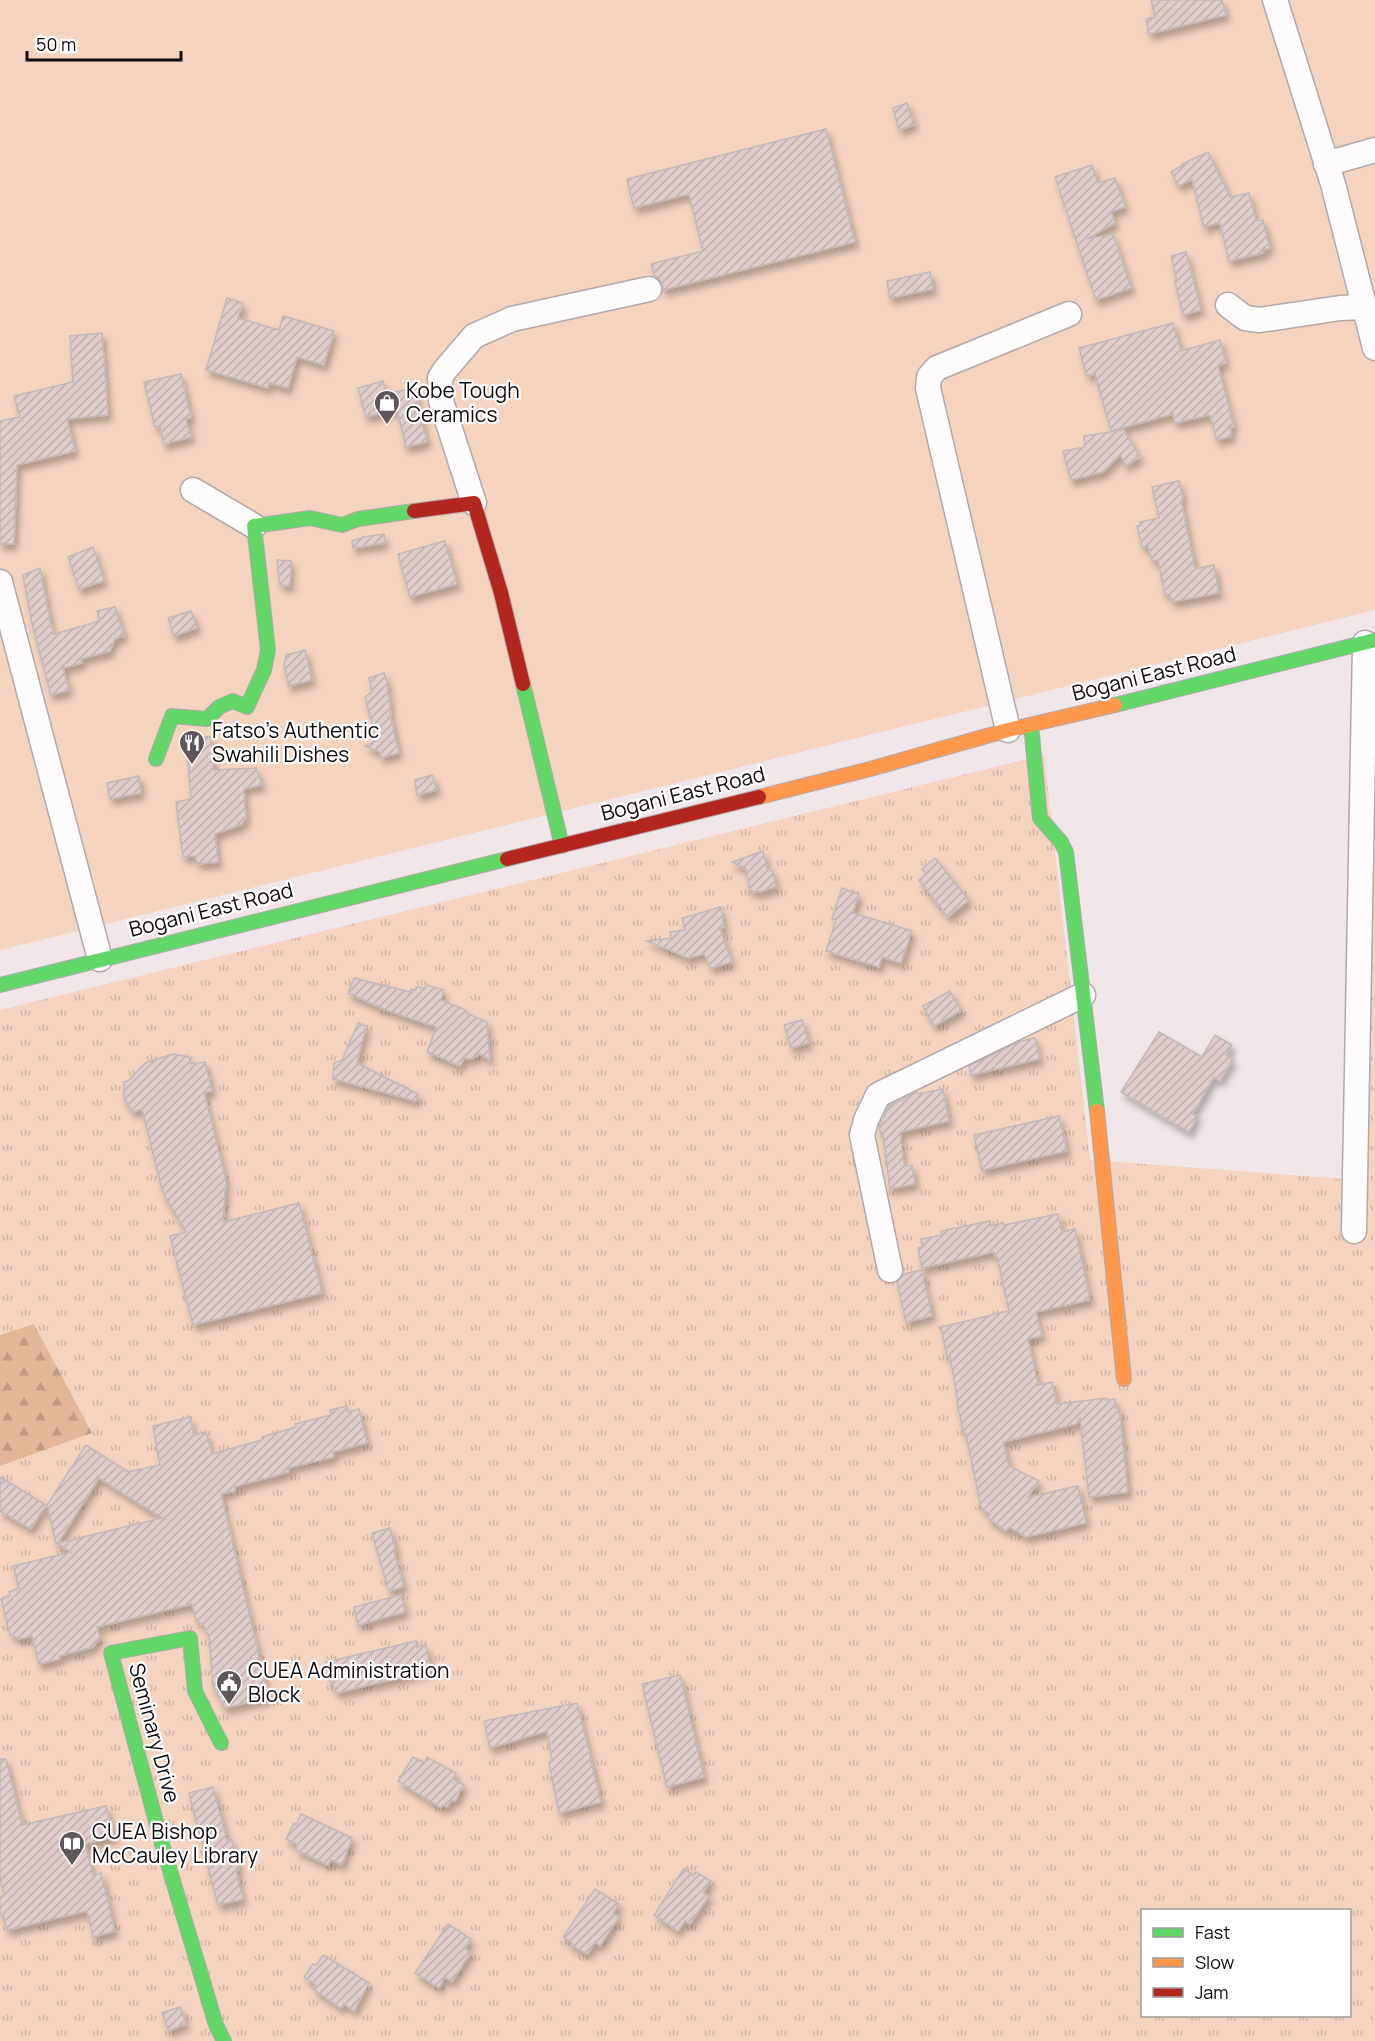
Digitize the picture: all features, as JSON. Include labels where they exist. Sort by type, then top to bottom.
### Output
[{"type":"street","points":[[1275,0],[1326,164],[1367,281],[1365,308],[1375,348]]},
{"type":"street","points":[[1326,164],[1375,150]]},
{"type":"street","points":[[562,846],[501,593],[441,401],[440,378],[474,336],[512,319],[649,289]]},
{"type":"street","points":[[1228,305],[1245,318],[1260,320],[1340,308],[1365,308]]},
{"type":"street","points":[[1070,314],[937,368],[929,377],[928,388],[1020,728],[1040,818],[1062,843],[1066,852],[1105,1178],[1124,1379]]},
{"type":"street","points":[[193,490],[254,526],[310,518],[342,525],[358,519],[474,503]]},
{"type":"street","points":[[156,759],[172,716],[207,719],[219,707],[233,701],[247,707],[264,670],[268,650],[254,526]]},
{"type":"street","points":[[0,582],[100,959]]},
{"type":"street","points":[[1354,1231],[1370,642]]},
{"type":"street","name":"Bogani East Road","points":[[0,985],[1370,642]]},
{"type":"street","points":[[890,1270],[862,1135],[866,1120],[878,1095],[1083,995]]},
{"type":"street","name":"Seminary Drive","points":[[220,1743],[195,1691],[190,1638],[111,1653],[162,1844],[216,2025],[224,2041]]},
{"type":"green space","points":[[0,0],[1375,0],[1375,610],[0,950]]},
{"type":"green space","points":[[1044,755],[1090,1160],[1358,1180],[1375,854],[1375,2041],[0,2041],[0,1466],[92,1433],[34,1324],[0,1335],[0,1010]]},
{"type":"green space","points":[[34,1324],[92,1433],[0,1466],[0,1335]]},
{"type":"building","points":[[1151,0],[1222,0],[1226,15],[1149,34],[1146,19],[1155,17]]},
{"type":"building","points":[[907,103],[914,125],[899,130],[893,108]]},
{"type":"building","points":[[826,129],[855,242],[663,290],[651,264],[703,251],[689,194],[634,208],[627,179]]},
{"type":"building","points":[[1208,152],[1230,197],[1249,193],[1256,221],[1263,220],[1270,248],[1263,250],[1264,253],[1229,261],[1220,223],[1204,227],[1192,179],[1179,186],[1171,172],[1182,164]]},
{"type":"building","points":[[1092,165],[1098,183],[1115,178],[1125,207],[1111,212],[1115,223],[1087,239],[1113,234],[1131,288],[1096,300],[1055,177]]},
{"type":"building","points":[[1186,252],[1201,310],[1183,315],[1171,256]]},
{"type":"building","points":[[930,272],[933,289],[890,298],[887,281]]},
{"type":"building","points":[[227,298],[243,303],[238,318],[279,330],[283,316],[334,331],[324,365],[297,357],[288,388],[269,383],[268,388],[206,370]]},
{"type":"building","points":[[1173,323],[1181,351],[1220,340],[1226,363],[1218,366],[1234,427],[1230,428],[1232,436],[1217,440],[1210,415],[1175,423],[1173,414],[1111,431],[1095,374],[1087,376],[1079,348]]},
{"type":"building","points":[[102,333],[108,415],[67,419],[75,451],[17,465],[14,544],[0,544],[0,421],[20,417],[14,396],[73,382],[70,336]]},
{"type":"building","points":[[181,374],[191,418],[186,419],[191,437],[164,444],[160,426],[155,427],[144,382]]},
{"type":"building","points":[[383,381],[386,394],[414,388],[427,442],[406,447],[397,409],[366,417],[358,388]]},
{"type":"building","points":[[1124,430],[1140,457],[1126,466],[1120,455],[1103,472],[1071,480],[1063,451],[1085,447],[1084,436]]},
{"type":"building","points":[[1179,481],[1195,569],[1214,565],[1219,593],[1172,602],[1170,594],[1165,595],[1158,560],[1152,561],[1148,546],[1142,547],[1137,526],[1141,525],[1140,522],[1159,518],[1152,487]]},
{"type":"building","points":[[384,534],[385,543],[353,548],[352,541]]},
{"type":"building","points":[[445,541],[457,584],[410,597],[398,554]]},
{"type":"building","points":[[93,547],[104,581],[79,589],[68,557]]},
{"type":"building","points":[[277,560],[291,561],[290,586],[280,585]]},
{"type":"building","points":[[40,568],[54,634],[100,621],[97,611],[115,607],[124,636],[115,639],[110,651],[81,659],[82,663],[63,668],[69,690],[51,695],[32,623],[23,575]]},
{"type":"building","points":[[191,611],[197,628],[174,636],[168,618]]},
{"type":"building","points":[[305,650],[312,680],[289,686],[284,666],[286,655]]},
{"type":"building","points":[[384,673],[399,753],[381,758],[380,752],[365,746],[377,740],[365,697],[372,692],[369,678]]},
{"type":"building","points":[[187,736],[211,737],[214,770],[256,768],[262,785],[244,789],[246,818],[241,825],[215,834],[218,862],[198,864],[195,856],[183,857],[176,802],[191,799],[187,746],[190,746]]},
{"type":"building","points":[[432,775],[437,790],[417,795],[415,780]]},
{"type":"building","points":[[139,776],[141,793],[110,799],[107,783]]},
{"type":"building","points":[[763,851],[767,868],[773,872],[776,887],[759,892],[750,891],[746,869],[732,862]]},
{"type":"building","points":[[935,858],[969,900],[948,917],[919,880],[926,874],[922,869]]},
{"type":"building","points":[[842,888],[859,894],[853,913],[912,931],[901,963],[882,957],[879,967],[826,951],[836,920],[832,919]]},
{"type":"building","points":[[721,907],[724,927],[720,929],[732,962],[711,968],[704,954],[688,958],[647,941],[671,938],[670,932],[685,930],[682,918]]},
{"type":"building","points":[[354,978],[410,992],[411,989],[425,988],[427,985],[444,990],[441,1000],[487,1022],[490,1060],[480,1054],[472,1059],[464,1058],[460,1066],[427,1052],[436,1027],[386,1010],[348,993]]},
{"type":"building","points":[[950,991],[961,1011],[934,1026],[923,1006]]},
{"type":"building","points":[[802,1020],[809,1043],[791,1048],[784,1025]]},
{"type":"building","points":[[358,1023],[366,1026],[357,1063],[418,1094],[416,1101],[333,1079],[334,1063],[342,1060]]},
{"type":"building","points":[[1159,1032],[1202,1057],[1215,1035],[1232,1045],[1226,1055],[1233,1059],[1220,1081],[1214,1077],[1193,1114],[1198,1116],[1189,1132],[1121,1092]]},
{"type":"building","points":[[1035,1038],[1040,1059],[971,1075],[969,1066],[1018,1042]]},
{"type":"building","points":[[173,1054],[189,1057],[191,1064],[205,1062],[212,1091],[204,1093],[226,1180],[223,1222],[299,1203],[322,1293],[193,1325],[170,1236],[186,1232],[163,1193],[142,1109],[133,1112],[124,1098],[124,1082],[128,1081],[145,1063]]},
{"type":"building","points":[[943,1089],[949,1121],[900,1132],[904,1166],[912,1165],[915,1184],[890,1189],[883,1135],[881,1135],[879,1126],[889,1106],[917,1092],[918,1094]]},
{"type":"building","points":[[1059,1116],[1067,1151],[982,1170],[974,1135]]},
{"type":"building","points":[[1058,1214],[1062,1232],[1075,1229],[1090,1300],[1036,1312],[1042,1336],[1028,1339],[1038,1385],[1052,1382],[1057,1404],[1115,1399],[1116,1408],[1119,1408],[1128,1492],[1089,1497],[1080,1418],[1076,1424],[1003,1442],[1009,1466],[1039,1481],[1028,1497],[1078,1486],[1086,1523],[1026,1537],[1009,1527],[1006,1531],[988,1518],[990,1514],[981,1508],[966,1434],[964,1435],[957,1403],[950,1356],[947,1357],[941,1327],[1009,1311],[997,1256],[995,1257],[994,1252],[922,1268],[918,1248],[923,1247],[921,1239],[942,1235],[941,1231],[990,1221],[991,1226],[1003,1223],[1004,1225]]},
{"type":"building","points":[[922,1270],[932,1316],[906,1322],[897,1282],[904,1274]]},
{"type":"building","points":[[347,1406],[348,1412],[359,1409],[367,1443],[333,1452],[334,1457],[288,1468],[289,1472],[234,1487],[235,1491],[221,1494],[269,1698],[225,1708],[213,1686],[209,1636],[204,1626],[196,1620],[192,1604],[97,1627],[100,1638],[93,1647],[39,1664],[32,1636],[19,1639],[10,1634],[1,1599],[10,1596],[9,1592],[19,1588],[13,1566],[71,1552],[56,1543],[47,1505],[86,1445],[128,1472],[160,1465],[153,1426],[190,1417],[194,1435],[206,1432],[212,1454],[262,1440],[262,1437],[296,1427],[295,1424],[331,1415],[330,1410]],"holes":[[[99,1478],[162,1518],[58,1543]]]},
{"type":"building","points":[[0,1477],[46,1505],[31,1529],[0,1511]]},
{"type":"building","points":[[390,1528],[404,1587],[389,1591],[372,1533]]},
{"type":"building","points":[[401,1595],[405,1612],[358,1625],[354,1607]]},
{"type":"building","points":[[416,1641],[417,1647],[426,1645],[431,1670],[337,1693],[330,1681],[326,1662]]},
{"type":"building","points":[[680,1675],[704,1777],[667,1787],[642,1684]]},
{"type":"building","points":[[577,1703],[601,1802],[559,1813],[549,1763],[552,1760],[547,1731],[490,1748],[484,1721]]},
{"type":"building","points":[[413,1757],[424,1763],[427,1757],[456,1773],[453,1779],[464,1785],[455,1801],[452,1800],[447,1807],[443,1805],[441,1808],[398,1781]]},
{"type":"building","name":"CUEA Bishop McCauley Library","points":[[0,1759],[6,1759],[22,1825],[106,1806],[114,1837],[85,1844],[93,1875],[101,1873],[115,1931],[93,1937],[87,1911],[7,1930],[3,1914],[0,1915],[0,1897],[4,1895],[0,1877]]},
{"type":"building","points":[[213,1787],[227,1840],[231,1839],[234,1848],[239,1870],[236,1871],[243,1899],[218,1905],[189,1793]]},
{"type":"building","points":[[301,1814],[352,1838],[342,1865],[331,1860],[328,1865],[296,1850],[298,1845],[286,1839]]},
{"type":"building","points":[[684,1868],[693,1875],[696,1872],[711,1881],[703,1893],[709,1896],[690,1924],[685,1921],[678,1931],[654,1915]]},
{"type":"building","points":[[595,1889],[619,1904],[613,1913],[619,1917],[600,1946],[595,1942],[588,1954],[570,1945],[572,1943],[563,1937]]},
{"type":"building","points":[[448,1924],[471,1939],[465,1949],[471,1952],[452,1982],[445,1977],[439,1988],[415,1973]]},
{"type":"building","points":[[323,1955],[369,1983],[354,2011],[344,2004],[341,2008],[313,1989],[316,1985],[304,1977]]},
{"type":"building","points":[[180,2007],[186,2024],[169,2031],[162,2013]]},
{"type":"traffic: fast","points":[[156,759],[172,716],[207,719],[219,707],[233,701],[247,707],[264,670],[268,650],[254,526],[310,518],[342,525],[358,519],[414,511]]},
{"type":"traffic: fast","points":[[1115,705],[1375,640]]},
{"type":"traffic: fast","points":[[523,684],[562,846]]},
{"type":"traffic: fast","points":[[1031,725],[1040,818],[1061,842],[1066,852],[1097,1111]]},
{"type":"traffic: fast","points":[[0,985],[507,859]]},
{"type":"traffic: fast","points":[[221,1743],[195,1691],[190,1638],[111,1653],[162,1844],[216,2025],[224,2041]]},
{"type":"traffic: slow","points":[[759,797],[870,769],[1008,730],[1115,705]]},
{"type":"traffic: slow","points":[[1097,1111],[1124,1379]]},
{"type":"traffic: jam","points":[[414,511],[474,503],[501,593],[523,684]]},
{"type":"traffic: jam","points":[[507,859],[759,797]]},
{"type":"place","name":"Kobe Tough Ceramics","points":[[387,426]]},
{"type":"place","name":"Fatso's Authentic Swahili Dishes","points":[[192,766]]},
{"type":"place","name":"CUEA Administration Block","points":[[229,1706]]},
{"type":"place","name":"CUEA Bishop McCauley Library","points":[[72,1867]]}]
